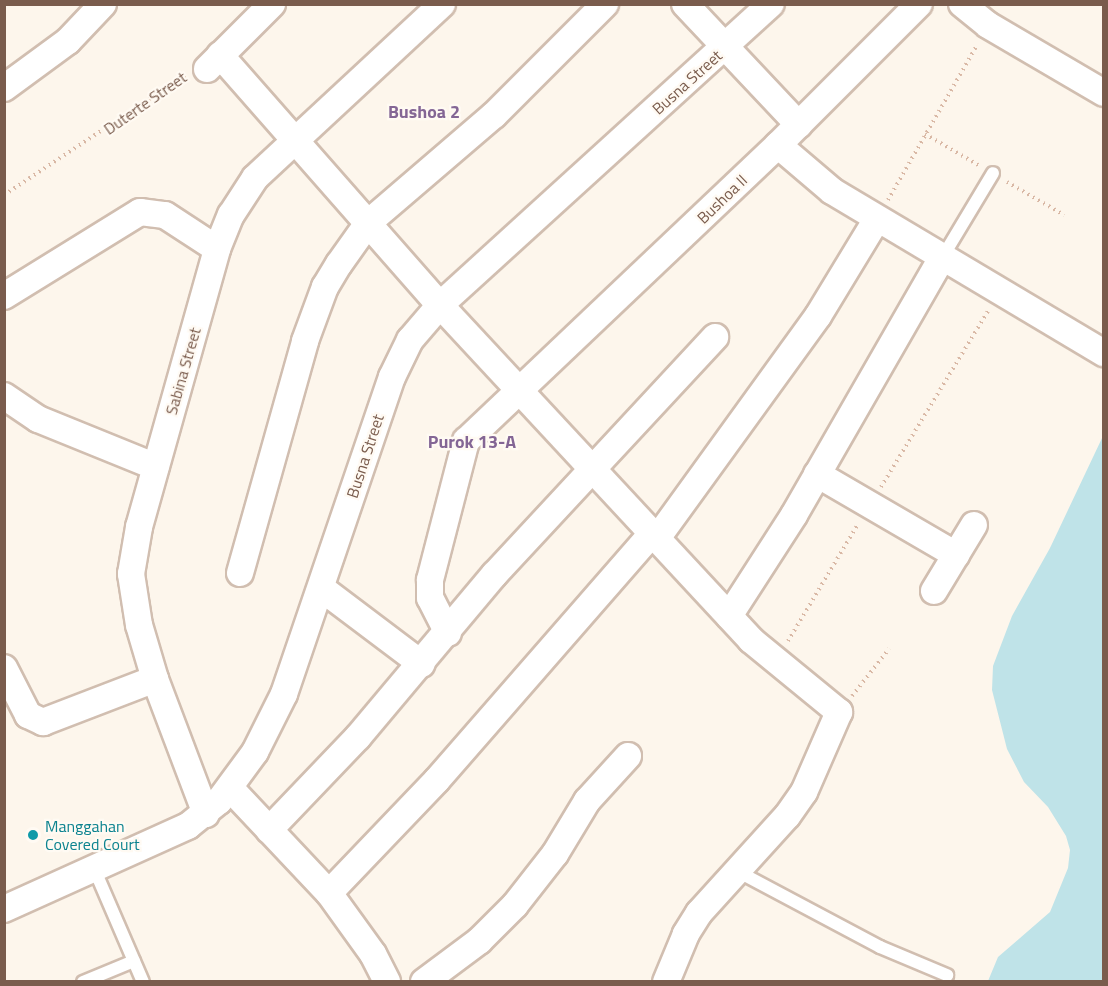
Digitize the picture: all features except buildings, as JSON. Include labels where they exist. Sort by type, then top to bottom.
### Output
[{"type":"street","points":[[4,88],[68,41],[103,4]]},
{"type":"street","points":[[272,4],[214,62],[295,141],[440,305],[729,616],[775,663],[839,712],[804,792],[686,934],[666,981]]},
{"type":"street","name":"Sabina Street","points":[[206,814],[155,679],[139,624],[131,574],[138,527],[217,249],[240,197],[255,178],[442,4]]},
{"type":"street","points":[[240,573],[304,341],[325,287],[368,223],[494,115],[605,4]]},
{"type":"street","points":[[685,4],[799,125]]},
{"type":"street","name":"Busna Street","points":[[4,909],[93,866],[155,842],[206,814],[230,788],[255,752],[280,704],[392,377],[410,340],[440,305],[771,4]]},
{"type":"street","name":"Bushoa II","points":[[448,633],[430,598],[430,580],[464,448],[475,431],[799,125],[919,4]]},
{"type":"street","points":[[962,4],[988,25],[1104,93]]},
{"type":"street","points":[[778,145],[832,191],[941,259],[1104,353]]},
{"type":"street","points":[[4,296],[140,212],[165,215],[217,249]]},
{"type":"street","points":[[329,893],[437,780],[655,534],[818,316],[878,219]]},
{"type":"street","points":[[729,616],[817,474],[941,259]]},
{"type":"street","points":[[269,830],[422,664],[494,575],[715,337]]},
{"type":"street","points":[[4,396],[38,419],[156,467]]},
{"type":"street","points":[[817,474],[956,555]]},
{"type":"street","points":[[934,591],[974,525]]},
{"type":"street","points":[[321,588],[422,664]]},
{"type":"street","points":[[4,668],[28,715],[43,722],[155,679]]},
{"type":"street","points":[[424,981],[479,941],[515,905],[555,854],[587,801],[628,756]]},
{"type":"street","points":[[230,788],[329,893],[363,939],[387,981]]},
{"type":"lane","points":[[941,259],[993,173]]},
{"type":"lane","points":[[93,866],[143,981]]},
{"type":"lane","points":[[737,871],[880,946],[947,975]]},
{"type":"lane","points":[[83,981],[134,961]]},
{"type":"path","points":[[878,219],[988,25]]},
{"type":"path","name":"Duterte Street","points":[[4,195],[110,128],[202,63],[214,62]]},
{"type":"path","points":[[775,663],[999,293]]},
{"type":"path","points":[[839,712],[889,649]]},
{"type":"water","points":[[1103,436],[1103,981],[988,981],[998,957],[1050,912],[1068,868],[1070,850],[1066,836],[1048,807],[1024,782],[1007,749],[992,690],[993,666],[1012,616],[1050,548]]},
{"type":"place","name":"Manggahan Covered Court","points":[[33,835]]},
{"type":"district","name":"Bushoa 2","points":[[424,112]]},
{"type":"district","name":"Purok 13-A","points":[[472,442]]}]
